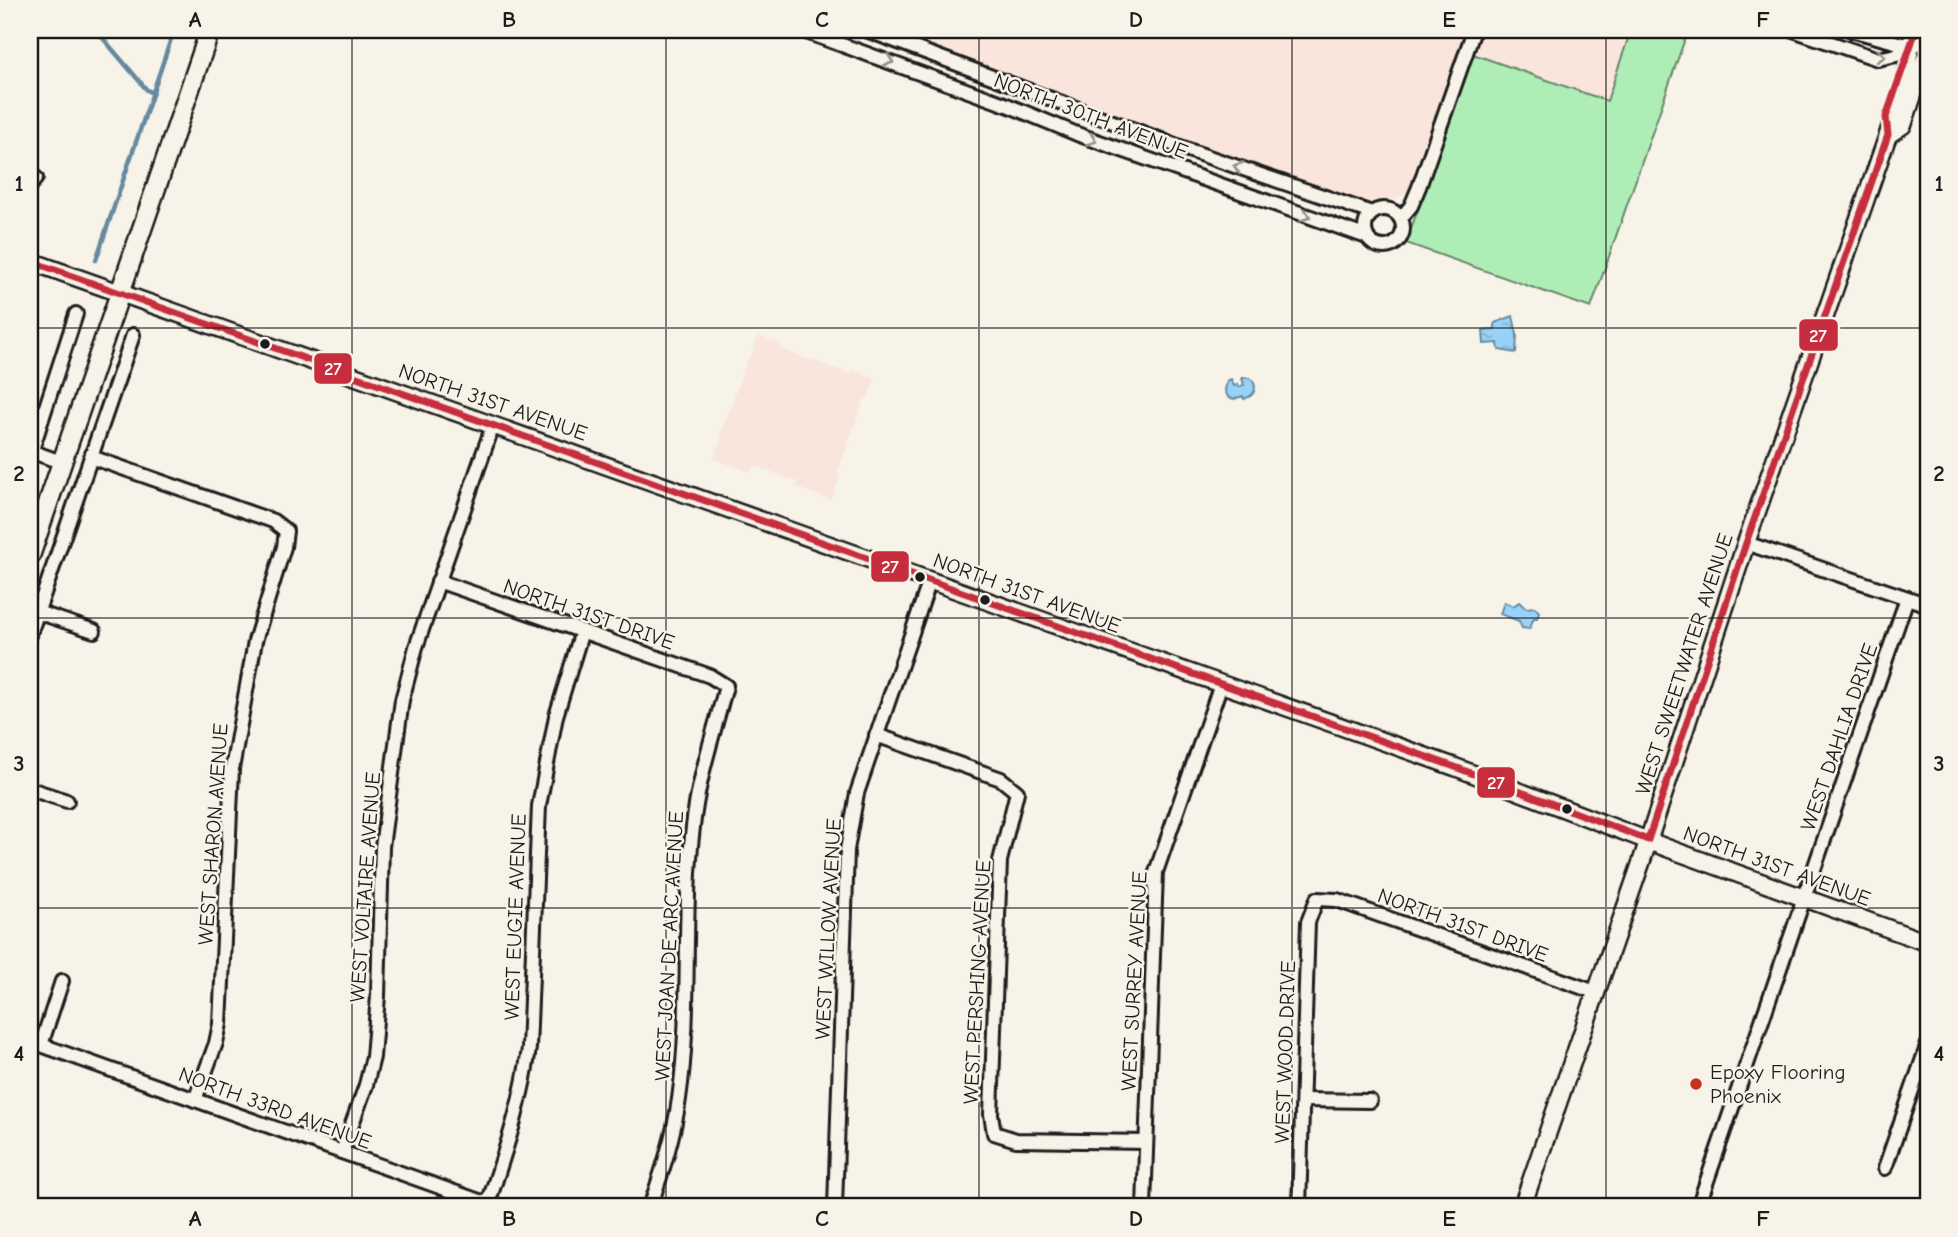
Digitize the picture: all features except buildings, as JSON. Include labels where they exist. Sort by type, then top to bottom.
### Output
[{"type":"main road","points":[[30,556],[210,30]]},
{"type":"street","name":"NORTH 30TH AVENUE","points":[[801,30],[1007,104],[1077,135],[1367,237],[1379,247],[1393,246],[1403,234],[1401,218],[1391,210],[1372,213],[1191,151],[866,30]]},
{"type":"street","points":[[1401,218],[1411,206],[1419,187],[1474,30]]},
{"type":"street","points":[[1793,30],[1878,59],[1896,55],[1928,35]]},
{"type":"street","points":[[1851,30],[1910,46]]},
{"type":"street","name":"WEST SWEETWATER AVENUE","points":[[1888,135],[1903,125],[1914,71],[1910,46],[1916,30]]},
{"type":"street","points":[[1910,46],[1914,71]]},
{"type":"street","name":"WEST SWEETWATER AVENUE","points":[[1521,1207],[1648,840],[1746,543],[1888,135],[1886,117],[1928,50]]},
{"type":"street","points":[[1367,237],[1365,224],[1372,213]]},
{"type":"street","name":"NORTH 31ST AVENUE","points":[[30,261],[1491,779],[1804,899],[1928,943]]},
{"type":"street","points":[[61,462],[30,453],[76,314]]},
{"type":"street","points":[[30,634],[133,335]]},
{"type":"street","name":"WEST VOLTAIRE AVENUE","points":[[342,1152],[373,1057],[378,996],[382,847],[402,700],[416,647],[493,425]]},
{"type":"street","name":"WEST SHARON AVENUE","points":[[91,457],[273,521],[286,531],[284,547],[255,641],[232,769],[220,1024],[216,1043],[195,1100]]},
{"type":"street","points":[[1746,543],[1928,605]]},
{"type":"street","name":"WEST WILLOW AVENUE","points":[[835,1207],[847,850],[857,793],[930,580]]},
{"type":"street","name":"NORTH 31ST DRIVE","points":[[438,581],[710,676],[726,686]]},
{"type":"street","name":"WEST DAHLIA DRIVE","points":[[1698,1207],[1907,598]]},
{"type":"street","points":[[37,612],[94,631]]},
{"type":"street","name":"WEST EUGIE AVENUE","points":[[492,1206],[524,1087],[529,1048],[539,806],[556,716],[582,631]]},
{"type":"street","name":"WEST SURREY AVENUE","points":[[1144,1207],[1156,872],[1221,684]]},
{"type":"street","name":"WEST JOAN DE ARC AVENUE","points":[[649,1207],[665,1160],[679,1101],[685,1045],[693,825],[712,729],[726,686]]},
{"type":"street","name":"WEST PERSHING AVENUE","points":[[876,736],[1001,779],[1017,792],[1000,861],[990,1114],[994,1133],[1016,1140],[1146,1142]]},
{"type":"street","points":[[30,789],[67,802]]},
{"type":"street","name":"NORTH 31ST DRIVE","points":[[1317,900],[1337,900],[1595,992]]},
{"type":"street","name":"WEST WOOD DRIVE","points":[[1299,1207],[1308,922],[1317,900]]},
{"type":"street","name":"NORTH 33RD AVENUE","points":[[62,981],[35,1043],[492,1206]]},
{"type":"street","points":[[1885,1168],[1928,1044]]},
{"type":"street","points":[[1303,1100],[1370,1101]]},
{"type":"shaded area","points":[[890,30],[1467,30],[1409,190],[1400,197],[1367,204],[1357,203],[1040,88]]},
{"type":"shaded area","points":[[1482,30],[1631,30],[1607,101],[1473,54]]},
{"type":"shaded area","points":[[758,336],[781,344],[780,349],[850,374],[853,370],[875,378],[867,399],[864,399],[831,500],[796,487],[798,482],[754,466],[751,472],[714,459],[722,436],[720,435]]},
{"type":"green space","points":[[1631,30],[1688,30],[1591,308],[1406,243],[1473,54],[1607,101]]},
{"type":"water","points":[[1513,316],[1517,334],[1516,353],[1499,350],[1498,343],[1484,344],[1483,330],[1495,329],[1495,323]]},
{"type":"water","points":[[1242,378],[1253,381],[1254,392],[1244,399],[1243,396],[1234,399],[1228,397],[1225,390],[1227,381],[1231,379],[1234,386],[1237,384],[1239,387],[1244,385]]},
{"type":"water","points":[[1504,602],[1513,606],[1519,602],[1526,608],[1535,607],[1539,612],[1529,629],[1522,628],[1519,621],[1500,614]]},
{"type":"waterway","points":[[96,30],[147,90],[153,93]]},
{"type":"waterway","points":[[96,260],[174,30]]},
{"type":"transit line","name":"27","points":[[30,261],[1455,767],[1648,840],[1746,543],[1888,135],[1886,117],[1916,30]]},
{"type":"place","name":"Epoxy Flooring Phoenix","points":[[1696,1084]]}]
